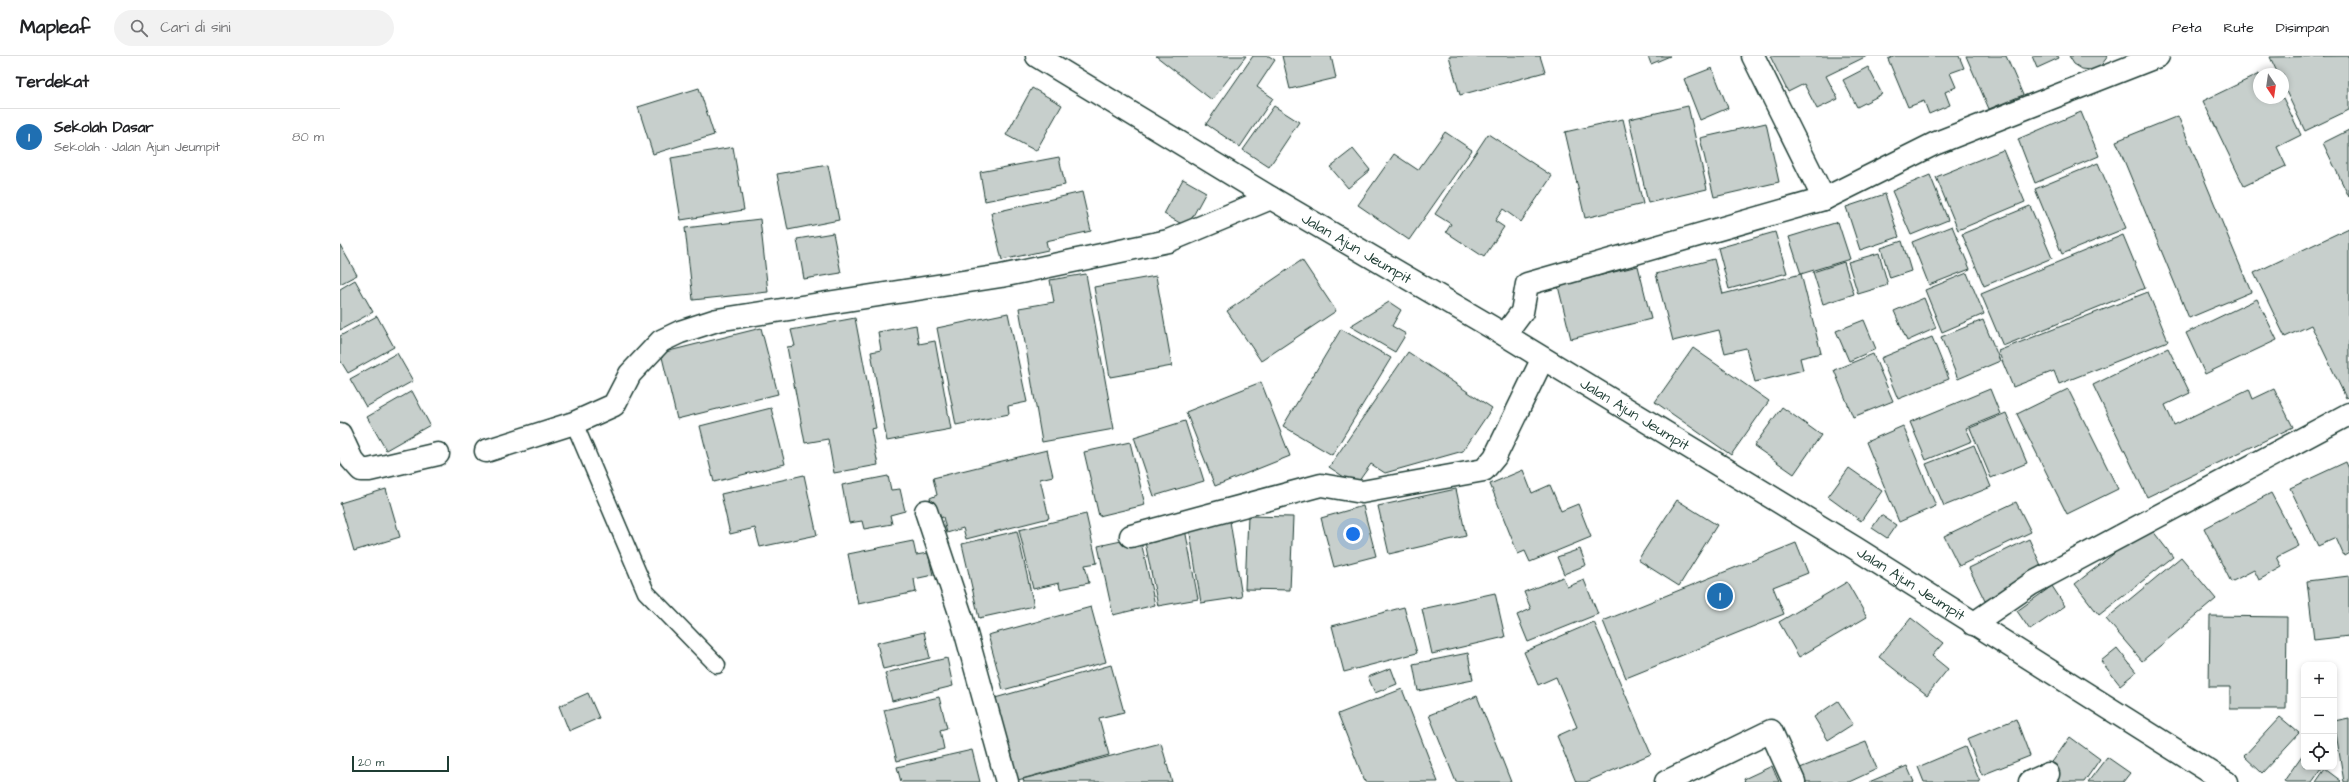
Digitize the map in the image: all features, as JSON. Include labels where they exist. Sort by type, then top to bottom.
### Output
[{"type":"street","name":"Jalan Ajun Jeumpit","points":[[1037,56],[1271,198],[1505,335],[1542,360],[1855,548],[1973,624],[2226,782]]},
{"type":"street","points":[[1753,56],[1824,198]]},
{"type":"street","points":[[1505,335],[1522,312],[1527,284],[1824,198],[1934,144],[2147,58]]},
{"type":"street","points":[[486,451],[574,422],[614,404],[630,374],[660,341],[688,329],[717,320],[1001,276],[1168,241],[1271,198]]},
{"type":"street","points":[[1131,536],[1321,485],[1362,492],[1484,470],[1495,456],[1542,360]]},
{"type":"street","points":[[1973,624],[2032,584],[2349,414]]},
{"type":"street","points":[[340,434],[352,460],[360,470],[370,470],[438,454]]},
{"type":"street","points":[[926,511],[962,619],[1007,782]]},
{"type":"street","points":[[1666,782],[1771,731],[1794,782]]},
{"type":"lane","points":[[574,422],[646,592],[717,665]]},
{"type":"building","points":[[1156,56],[1246,56],[1212,100]]},
{"type":"building","points":[[1253,56],[1269,56],[1275,60],[1257,87],[1273,98],[1240,147],[1206,124]]},
{"type":"building","points":[[1282,56],[1331,56],[1336,78],[1290,89]]},
{"type":"building","points":[[1449,56],[1540,56],[1545,72],[1460,95]]},
{"type":"building","points":[[1648,56],[1670,56],[1651,64]]},
{"type":"building","points":[[1770,56],[1867,56],[1826,76],[1838,99],[1817,109],[1804,84],[1788,92]]},
{"type":"building","points":[[1895,56],[1959,56],[1964,68],[1950,73],[1956,87],[1945,92],[1950,105],[1929,114],[1924,101],[1908,107],[1888,59]]},
{"type":"building","points":[[1966,56],[2006,56],[2023,95],[1989,109]]},
{"type":"building","points":[[2032,56],[2058,56],[2059,58],[2037,68]]},
{"type":"building","points":[[2069,56],[2108,56],[2100,67],[2091,70],[2082,69],[2074,64]]},
{"type":"building","points":[[2349,56],[2349,110],[2305,131],[2289,98],[2289,68],[2275,68],[2270,57]]},
{"type":"building","points":[[1868,67],[1882,94],[1857,107],[1843,80]]},
{"type":"building","points":[[1712,68],[1728,108],[1700,120],[1684,79]]},
{"type":"building","points":[[2253,77],[2253,104],[2286,104],[2301,135],[2277,147],[2286,166],[2244,186],[2203,101]]},
{"type":"building","points":[[699,88],[714,135],[653,154],[638,107]]},
{"type":"building","points":[[1032,88],[1062,105],[1036,151],[1006,135]]},
{"type":"building","points":[[1274,106],[1299,122],[1269,167],[1243,150]]},
{"type":"building","points":[[1688,106],[1707,189],[1648,203],[1629,119]]},
{"type":"building","points":[[2081,112],[2099,156],[2035,183],[2018,139]]},
{"type":"building","points":[[2178,116],[2251,292],[2189,318],[2116,141]]},
{"type":"building","points":[[1623,119],[1643,204],[1585,218],[1565,132]]},
{"type":"building","points":[[1766,123],[1779,182],[1714,197],[1700,138]]},
{"type":"building","points":[[2349,130],[2349,197],[2323,143]]},
{"type":"building","points":[[1445,132],[1472,150],[1409,240],[1358,205],[1394,154],[1418,170]]},
{"type":"building","points":[[1488,134],[1552,176],[1521,222],[1503,209],[1495,221],[1504,227],[1484,257],[1446,232],[1451,224],[1435,214]]},
{"type":"building","points":[[733,147],[744,210],[681,220],[671,158]]},
{"type":"building","points":[[1353,149],[1370,170],[1348,188],[1330,167]]},
{"type":"building","points":[[2003,150],[2025,202],[1958,230],[1936,177]]},
{"type":"building","points":[[1059,157],[1065,185],[985,201],[980,172]]},
{"type":"building","points":[[2098,163],[2126,228],[2062,254],[2035,189]]},
{"type":"building","points":[[828,165],[839,220],[788,230],[777,174]]},
{"type":"building","points":[[1930,175],[1948,220],[1911,235],[1892,191]]},
{"type":"building","points":[[1183,179],[1206,192],[1187,227],[1164,214]]},
{"type":"building","points":[[1082,192],[1091,231],[1046,241],[1048,250],[1002,260],[991,213]]},
{"type":"building","points":[[1885,194],[1899,237],[1860,250],[1846,207]]},
{"type":"building","points":[[2030,206],[2052,258],[1984,286],[1962,234]]},
{"type":"building","points":[[760,219],[768,292],[693,300],[685,228]]},
{"type":"building","points":[[1838,222],[1850,259],[1801,274],[1789,237]]},
{"type":"building","points":[[1952,226],[1970,269],[1929,285],[1912,242]]},
{"type":"building","points":[[2349,228],[2349,396],[2346,398],[2311,325],[2285,337],[2254,273]]},
{"type":"building","points":[[1775,232],[1787,273],[1729,289],[1718,248]]},
{"type":"building","points":[[833,233],[841,273],[804,279],[797,239]]},
{"type":"building","points":[[2123,235],[2145,288],[2003,346],[1981,294]]},
{"type":"building","points":[[1902,241],[1911,271],[1890,278],[1881,248]]},
{"type":"building","points":[[340,245],[357,275],[340,284]]},
{"type":"building","points":[[1879,253],[1888,285],[1858,294],[1848,262]]},
{"type":"building","points":[[1714,259],[1723,294],[1801,274],[1821,353],[1800,358],[1803,370],[1755,382],[1746,348],[1725,353],[1719,330],[1673,341],[1656,274]]},
{"type":"building","points":[[1302,260],[1336,311],[1261,361],[1227,311]]},
{"type":"building","points":[[1844,262],[1854,294],[1823,304],[1813,272]]},
{"type":"building","points":[[1638,266],[1651,319],[1571,339],[1558,286]]},
{"type":"building","points":[[1967,273],[1984,314],[1942,332],[1925,290]]},
{"type":"building","points":[[1086,274],[1114,429],[1042,442],[1019,308],[1054,302],[1050,280]]},
{"type":"building","points":[[1156,276],[1172,366],[1110,377],[1094,287]]},
{"type":"building","points":[[355,280],[373,312],[340,330],[340,289]]},
{"type":"building","points":[[2148,292],[2168,341],[2059,384],[2054,371],[2013,387],[1998,351]]},
{"type":"building","points":[[1924,298],[1936,328],[1907,341],[1894,311]]},
{"type":"building","points":[[2257,299],[2277,340],[2205,374],[2186,333]]},
{"type":"building","points":[[1389,302],[1401,310],[1392,326],[1406,334],[1395,352],[1350,326]]},
{"type":"building","points":[[1008,313],[1027,402],[1008,406],[1009,414],[956,425],[937,328]]},
{"type":"building","points":[[377,316],[394,347],[348,373],[340,360],[340,336]]},
{"type":"building","points":[[855,318],[876,428],[871,429],[878,465],[834,473],[828,439],[805,443],[787,347],[795,346],[791,330]]},
{"type":"building","points":[[1864,320],[1876,349],[1849,361],[1836,331]]},
{"type":"building","points":[[1983,320],[2000,361],[1958,379],[1941,337]]},
{"type":"building","points":[[916,325],[919,344],[935,341],[951,429],[887,441],[871,352],[881,350],[878,332]]},
{"type":"building","points":[[761,328],[778,394],[677,419],[661,353]]},
{"type":"building","points":[[1341,329],[1391,358],[1332,455],[1283,426]]},
{"type":"building","points":[[1932,337],[1949,379],[1898,399],[1881,358]]},
{"type":"building","points":[[1693,348],[1769,401],[1731,455],[1655,402]]},
{"type":"building","points":[[2168,348],[2190,393],[2165,405],[2174,425],[2249,389],[2253,399],[2274,389],[2293,427],[2147,497],[2093,385]]},
{"type":"building","points":[[1408,352],[1492,408],[1463,451],[1385,473],[1371,464],[1356,485],[1329,467]]},
{"type":"building","points":[[397,353],[413,381],[366,407],[350,379]]},
{"type":"building","points":[[1873,354],[1893,401],[1853,417],[1834,370]]},
{"type":"building","points":[[1261,382],[1290,456],[1215,486],[1186,412]]},
{"type":"building","points":[[1990,389],[2000,414],[1966,428],[1972,441],[1926,460],[1910,422]]},
{"type":"building","points":[[2068,389],[2118,489],[2067,514],[2017,414]]},
{"type":"building","points":[[412,391],[430,425],[386,450],[367,417]]},
{"type":"building","points":[[1782,407],[1821,435],[1794,474],[1754,446]]},
{"type":"building","points":[[771,408],[785,464],[714,482],[700,426]]},
{"type":"building","points":[[2006,413],[2027,463],[1991,478],[1970,428]]},
{"type":"building","points":[[1185,421],[1204,481],[1154,496],[1134,437]]},
{"type":"building","points":[[1903,426],[1936,506],[1899,522],[1866,442]]},
{"type":"building","points":[[1130,442],[1145,505],[1099,516],[1084,452]]},
{"type":"building","points":[[1974,445],[1991,487],[1944,506],[1926,464]]},
{"type":"building","points":[[1047,450],[1053,476],[1040,479],[1049,518],[966,539],[963,528],[947,533],[943,517],[935,519],[930,498],[937,495],[933,478]]},
{"type":"building","points":[[2346,462],[2349,469],[2349,553],[2344,556],[2336,538],[2318,546],[2290,488]]},
{"type":"building","points":[[1849,468],[1882,491],[1861,521],[1828,497]]},
{"type":"building","points":[[1523,470],[1532,493],[1550,485],[1561,511],[1578,504],[1591,537],[1530,562],[1525,551],[1518,554],[1490,484]]},
{"type":"building","points":[[804,475],[817,535],[760,547],[755,528],[730,534],[721,494]]},
{"type":"building","points":[[888,476],[891,490],[900,489],[905,511],[890,515],[892,524],[864,529],[862,521],[849,523],[842,485]]},
{"type":"building","points":[[386,489],[400,537],[354,551],[340,503]]},
{"type":"building","points":[[1456,489],[1466,536],[1389,554],[1378,506]]},
{"type":"building","points":[[2271,493],[2299,546],[2277,557],[2282,567],[2259,580],[2254,570],[2231,582],[2204,528]]},
{"type":"building","points":[[1677,500],[1717,525],[1679,586],[1638,560]]},
{"type":"building","points":[[2016,502],[2031,532],[1959,566],[1944,536]]},
{"type":"building","points":[[1363,506],[1376,556],[1334,567],[1321,518]]},
{"type":"building","points":[[1086,514],[1097,563],[1085,565],[1089,583],[1060,589],[1059,583],[1033,589],[1019,530]]},
{"type":"building","points":[[1881,515],[1896,525],[1887,538],[1872,528]]},
{"type":"building","points":[[1248,516],[1293,517],[1290,590],[1245,589]]},
{"type":"building","points":[[1230,521],[1242,597],[1201,603],[1189,527]]},
{"type":"building","points":[[2149,526],[2173,557],[2099,615],[2075,584]]},
{"type":"building","points":[[1185,529],[1198,599],[1158,606],[1144,537]]},
{"type":"building","points":[[1017,531],[1034,606],[979,618],[962,544]]},
{"type":"building","points":[[1140,537],[1155,605],[1113,615],[1098,546]]},
{"type":"building","points":[[2029,539],[2044,572],[1985,601],[1969,568]]},
{"type":"building","points":[[913,541],[916,555],[928,553],[933,575],[914,579],[916,592],[858,604],[848,554]]},
{"type":"building","points":[[1796,543],[1808,573],[1773,587],[1784,614],[1626,678],[1603,621]]},
{"type":"building","points":[[1580,549],[1586,565],[1564,574],[1557,557]]},
{"type":"building","points":[[2181,557],[2216,599],[2142,661],[2106,619]]},
{"type":"building","points":[[2349,576],[2349,636],[2314,640],[2307,581]]},
{"type":"building","points":[[1563,577],[1567,587],[1584,580],[1598,614],[1528,642],[1517,615],[1531,609],[1524,592]]},
{"type":"building","points":[[1847,582],[1867,617],[1799,657],[1779,622]]},
{"type":"building","points":[[2052,586],[2065,606],[2030,630],[2017,611]]},
{"type":"building","points":[[1495,593],[1505,637],[1432,654],[1422,609]]},
{"type":"building","points":[[1091,607],[1106,662],[1003,690],[988,635]]},
{"type":"building","points":[[1404,607],[1417,653],[1344,672],[1332,626]]},
{"type":"building","points":[[2210,616],[2287,617],[2286,709],[2230,709],[2230,687],[2209,687]]},
{"type":"building","points":[[1911,618],[1943,643],[1932,656],[1948,669],[1927,695],[1879,657]]},
{"type":"building","points":[[1594,622],[1651,754],[1586,782],[1576,782],[1557,736],[1577,727],[1556,677],[1538,685],[1524,652]]},
{"type":"building","points":[[924,632],[930,658],[883,669],[877,643]]},
{"type":"building","points":[[2117,648],[2136,672],[2120,685],[2101,661]]},
{"type":"building","points":[[1468,653],[1473,680],[1418,691],[1413,664]]},
{"type":"building","points":[[947,658],[953,686],[892,701],[885,673]]},
{"type":"building","points":[[1111,665],[1124,712],[1099,718],[1109,755],[1018,780],[995,698]]},
{"type":"building","points":[[1391,668],[1397,684],[1375,693],[1368,677]]},
{"type":"building","points":[[1402,689],[1438,782],[1365,782],[1338,714]]},
{"type":"building","points":[[588,693],[599,718],[569,731],[559,706]]},
{"type":"building","points":[[1477,696],[1511,782],[1456,782],[1429,715]]},
{"type":"building","points":[[939,697],[947,728],[940,730],[944,749],[897,761],[884,710]]},
{"type":"building","points":[[1838,701],[1853,724],[1828,740],[1814,717]]},
{"type":"building","points":[[2280,717],[2299,733],[2262,773],[2244,756]]},
{"type":"building","points":[[2349,718],[2349,782],[2344,782],[2337,739],[2337,720]]},
{"type":"building","points":[[2016,719],[2030,756],[1982,775],[1967,739]]},
{"type":"building","points":[[2070,737],[2100,759],[2084,782],[2060,782],[2045,772]]},
{"type":"building","points":[[1866,742],[1877,769],[1849,782],[1806,782],[1800,768]]},
{"type":"building","points":[[1161,743],[1172,782],[1024,782],[1023,779]]},
{"type":"building","points":[[1965,747],[1980,782],[1924,782],[1918,767]]},
{"type":"building","points":[[972,750],[980,782],[901,782],[897,767]]},
{"type":"building","points":[[2107,757],[2130,773],[2123,782],[2088,782]]},
{"type":"building","points":[[2301,757],[2301,770],[2321,770],[2312,782],[2284,781]]},
{"type":"building","points":[[1772,766],[1779,782],[1745,782],[1744,779]]},
{"type":"building","points":[[1907,766],[1914,782],[1869,782]]},
{"type":"building","points":[[2324,770],[2341,781],[2340,782],[2316,782]]},
{"type":"place","name":"Sekolah Dasar","points":[[1720,596]]}]
